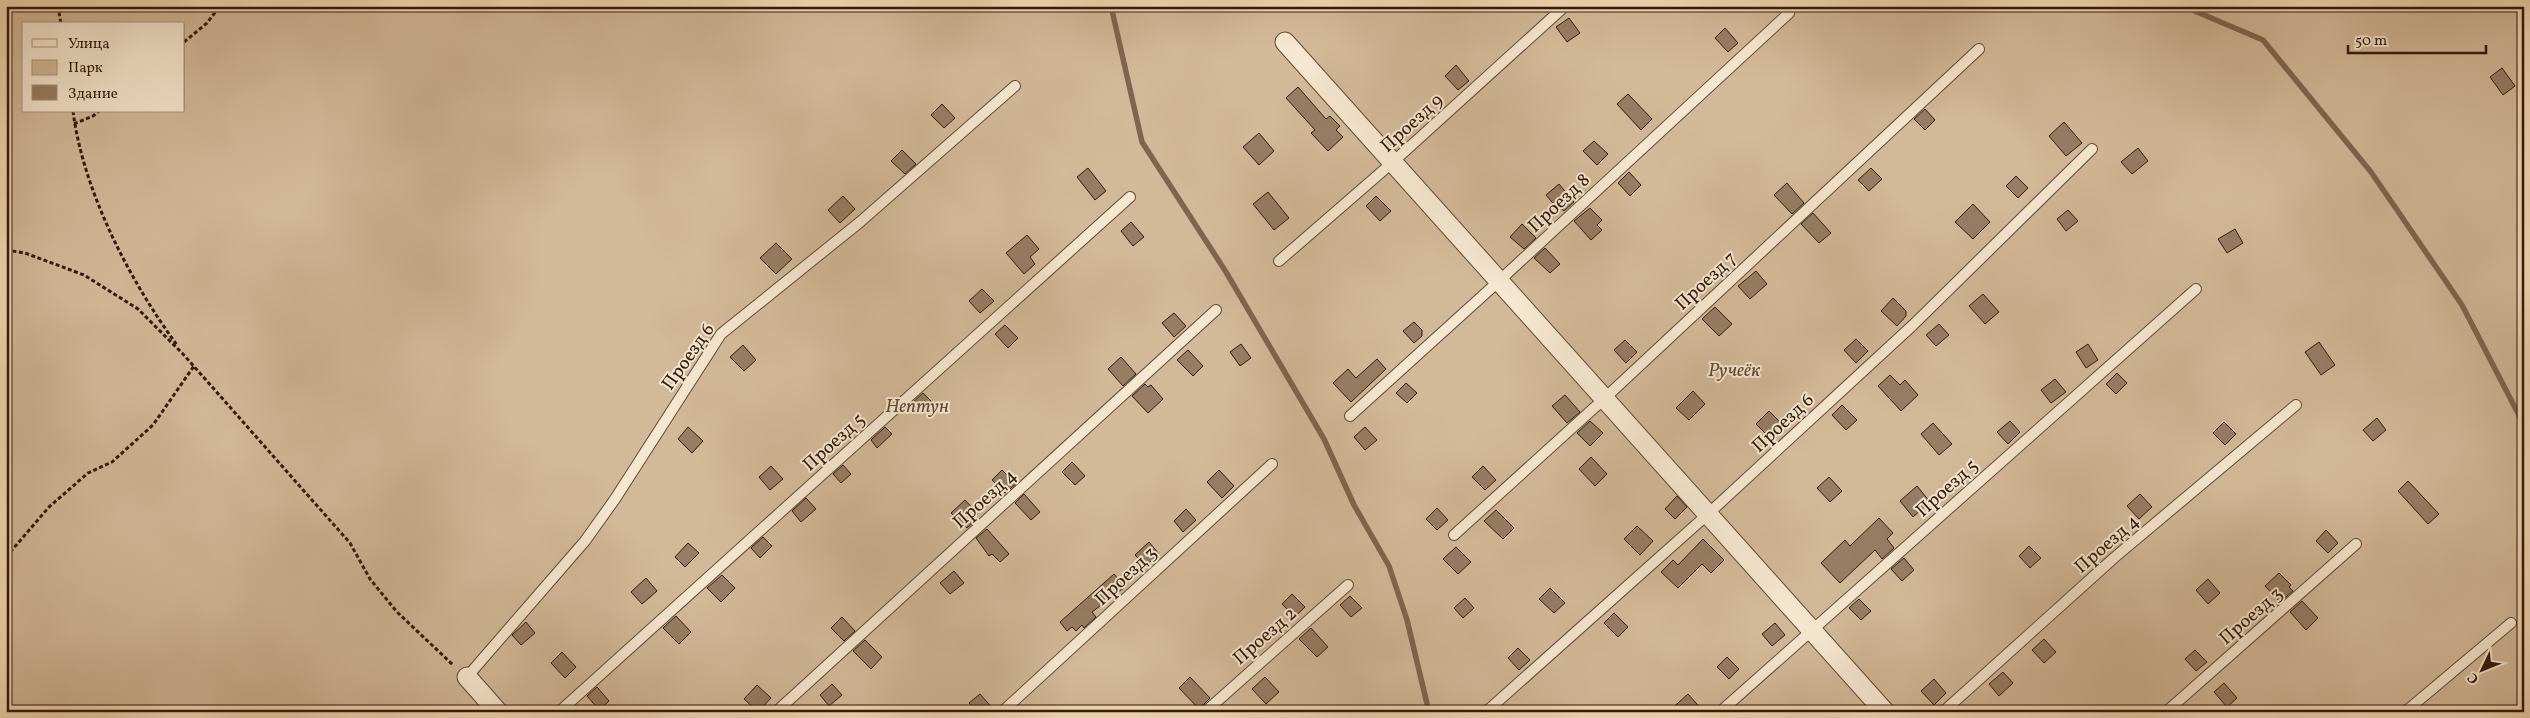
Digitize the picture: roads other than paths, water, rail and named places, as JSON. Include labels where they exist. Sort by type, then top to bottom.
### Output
[{"type":"street","points":[[1285,42],[1886,712]]},
{"type":"street","points":[[466,677],[498,712]]},
{"type":"lane","name":"Проезд 9","points":[[1279,260],[1393,162],[1565,6]]},
{"type":"lane","name":"Проезд 8","points":[[1350,416],[1789,13]]},
{"type":"lane","name":"Проезд 7","points":[[1454,535],[1605,398],[1979,49]]},
{"type":"lane","name":"Проезд 6","points":[[466,677],[585,541],[616,499],[720,334],[860,222],[1015,86]]},
{"type":"lane","name":"Проезд 6","points":[[1486,712],[1708,514],[1913,325],[2092,149]]},
{"type":"lane","name":"Проезд 5","points":[[559,712],[1130,197]]},
{"type":"lane","name":"Проезд 5","points":[[1720,712],[2196,289]]},
{"type":"lane","name":"Проезд 4","points":[[776,712],[1216,310]]},
{"type":"lane","name":"Проезд 4","points":[[1943,712],[2115,557],[2296,405]]},
{"type":"lane","name":"Проезд 3","points":[[1002,712],[1272,464]]},
{"type":"lane","name":"Проезд 3","points":[[2166,712],[2356,544]]},
{"type":"lane","name":"Проезд 2","points":[[1205,712],[1348,585]]},
{"type":"lane","points":[[2405,712],[2511,623]]},
{"type":"waterway","points":[[1111,6],[1142,142],[1226,272],[1324,439],[1354,505],[1389,566],[1407,620],[1429,712]]},
{"type":"waterway","points":[[2183,6],[2263,40],[2371,172],[2462,305],[2524,425]]},
{"type":"park label","name":"Ручеёк","points":[[1734,369]]},
{"type":"park label","name":"Нептун","points":[[917,405]]}]
